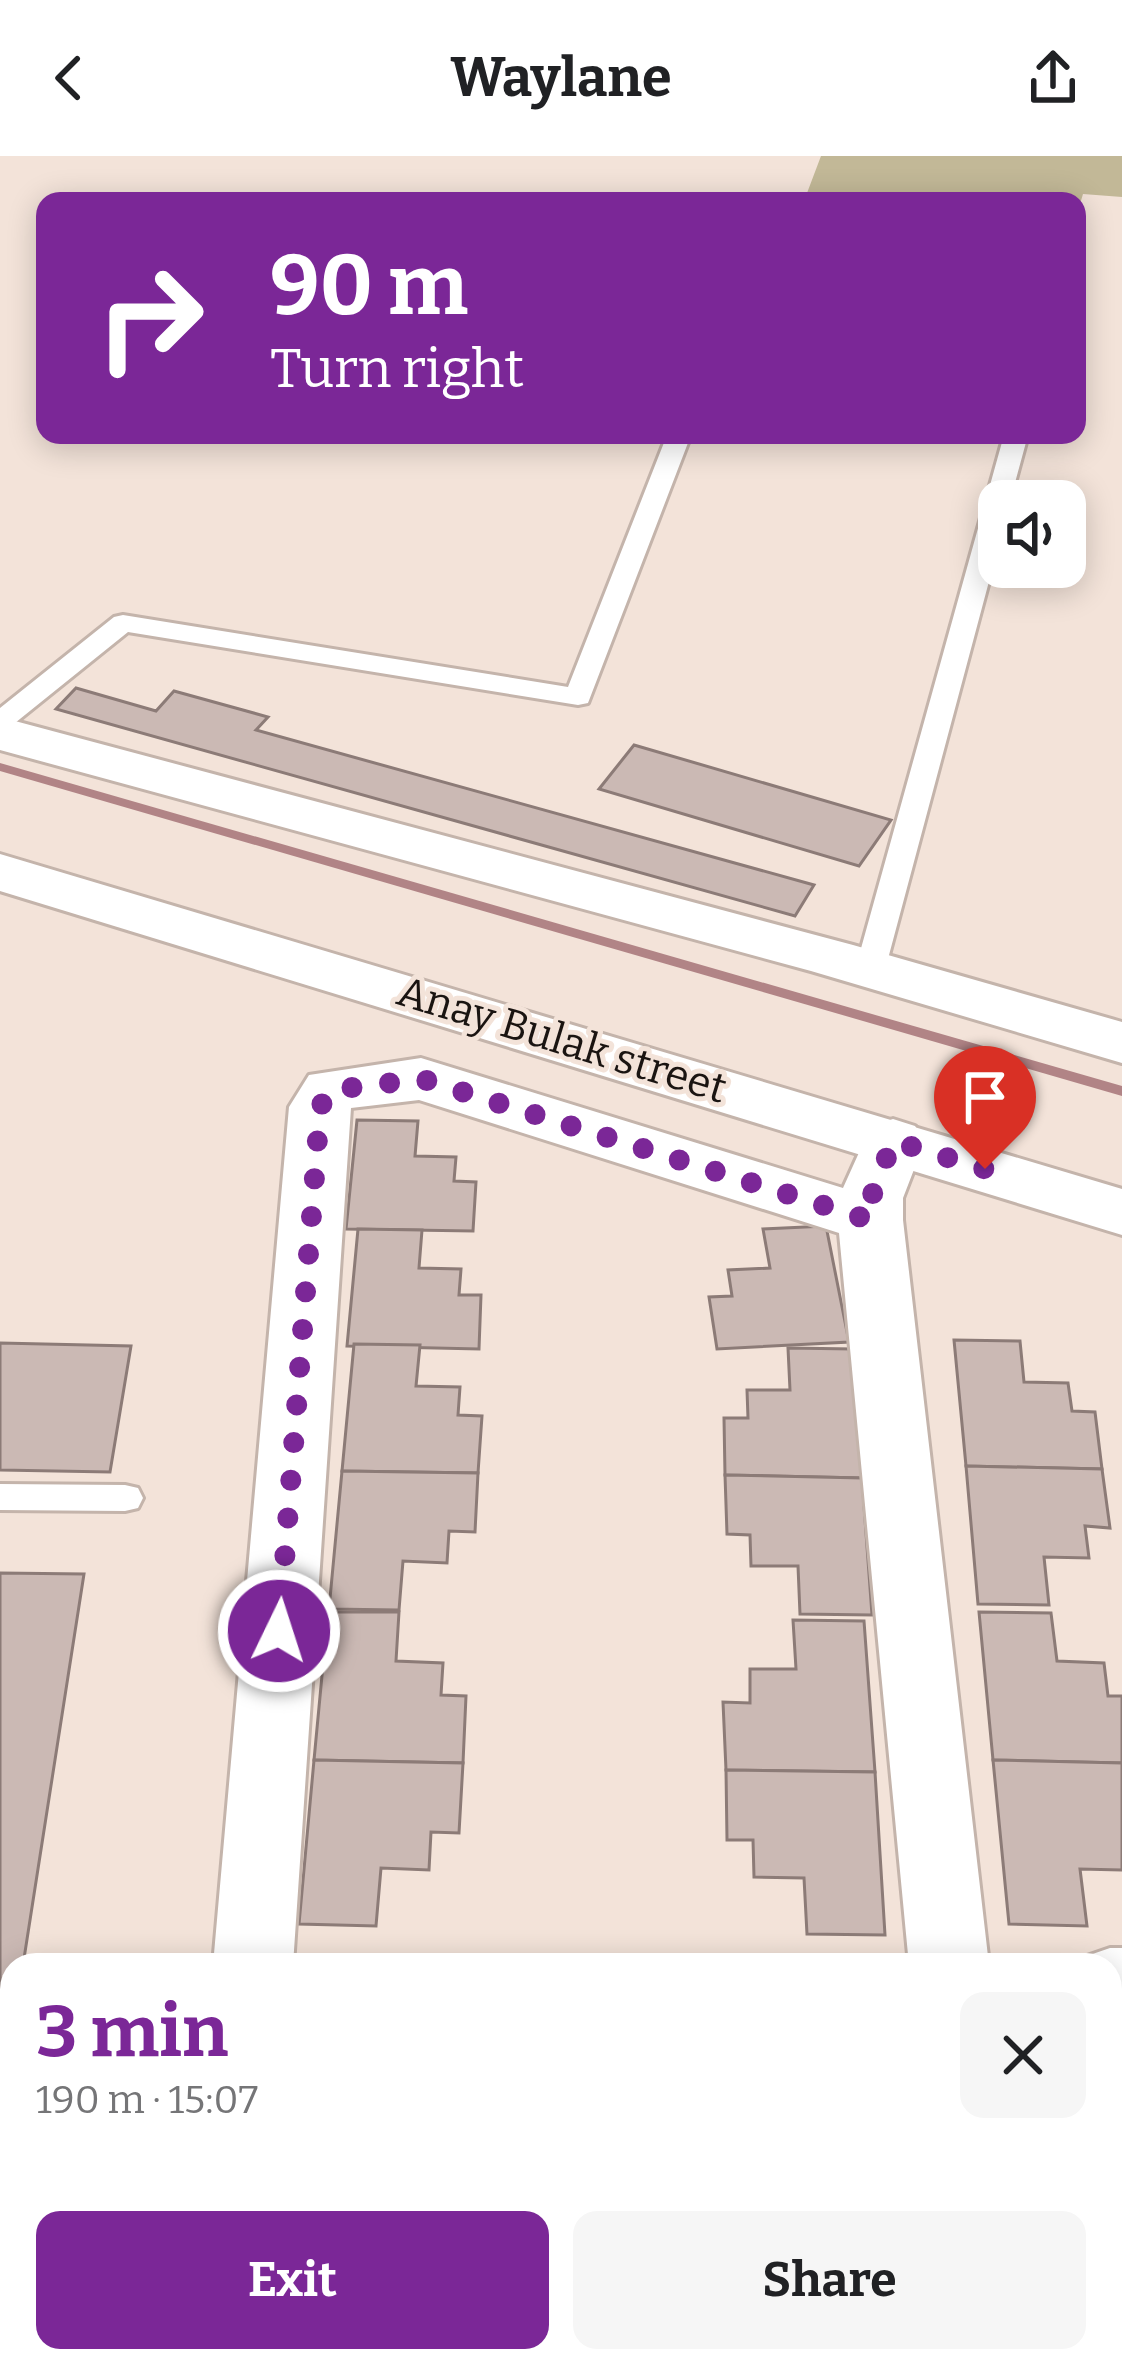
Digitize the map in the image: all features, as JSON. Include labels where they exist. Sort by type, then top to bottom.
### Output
[{"type":"street","points":[[0,733],[1122,1043]]},
{"type":"street","name":"Anay Bulak street","points":[[0,872],[1122,1212]]},
{"type":"street","points":[[254,1953],[320,1107],[331,1090],[422,1079],[870,1220]]},
{"type":"street","points":[[893,1141],[871,1198],[870,1220],[948,1953]]},
{"type":"lane","points":[[0,721],[123,623],[578,697],[676,444]]},
{"type":"lane","points":[[870,970],[1014,444]]},
{"type":"lane","points":[[0,1497],[124,1498]]},
{"type":"shaded area","points":[[821,156],[1122,156],[1122,197],[1086,192],[807,192]]},
{"type":"building","points":[[76,688],[156,711],[174,691],[268,717],[256,730],[814,885],[795,916],[56,709]]},
{"type":"building","points":[[634,745],[891,820],[859,866],[599,789]]},
{"type":"building","points":[[357,1120],[418,1121],[415,1156],[456,1157],[454,1181],[476,1182],[473,1231],[346,1229]]},
{"type":"building","points":[[826,1226],[849,1342],[717,1349],[709,1297],[732,1296],[728,1270],[770,1268],[763,1229]]},
{"type":"building","points":[[358,1229],[422,1230],[419,1268],[461,1269],[459,1295],[481,1295],[479,1349],[347,1346]]},
{"type":"building","points":[[954,1340],[1020,1341],[1024,1382],[1068,1383],[1072,1411],[1095,1412],[1102,1469],[966,1466]]},
{"type":"building","points":[[0,1343],[131,1346],[110,1472],[0,1470]]},
{"type":"building","points":[[354,1344],[420,1345],[416,1386],[460,1387],[458,1415],[482,1416],[478,1473],[342,1471]]},
{"type":"building","points":[[788,1348],[853,1349],[862,1478],[725,1475],[724,1418],[748,1418],[747,1390],[790,1390]]},
{"type":"building","points":[[966,1466],[1102,1469],[1110,1528],[1085,1526],[1089,1558],[1044,1557],[1049,1605],[978,1604]]},
{"type":"building","points":[[342,1471],[478,1473],[475,1532],[449,1531],[447,1563],[403,1561],[399,1610],[329,1609]]},
{"type":"building","points":[[725,1475],[862,1478],[872,1615],[800,1614],[798,1566],[751,1566],[750,1535],[727,1534]]},
{"type":"building","points":[[0,1573],[84,1574],[25,1953],[0,1953]]},
{"type":"building","points":[[328,1612],[399,1612],[396,1661],[443,1663],[441,1695],[466,1696],[463,1763],[314,1760]]},
{"type":"building","points":[[979,1612],[1051,1613],[1057,1661],[1104,1663],[1108,1696],[1122,1696],[1122,1763],[993,1760]]},
{"type":"building","points":[[793,1620],[864,1621],[875,1772],[726,1770],[723,1702],[750,1703],[750,1669],[796,1669]]},
{"type":"building","points":[[314,1760],[463,1763],[459,1833],[431,1832],[429,1870],[381,1868],[376,1926],[299,1924]]},
{"type":"building","points":[[993,1760],[1122,1763],[1122,1870],[1080,1869],[1087,1926],[1009,1924]]},
{"type":"building","points":[[726,1770],[875,1772],[885,1935],[807,1934],[804,1878],[754,1877],[753,1840],[727,1840]]},
{"type":"waterway","points":[[0,767],[1122,1091]]},
{"type":"route","points":[[279,1631],[320,1107],[331,1090],[422,1079],[870,1220],[871,1198],[893,1141],[985,1169]]}]
